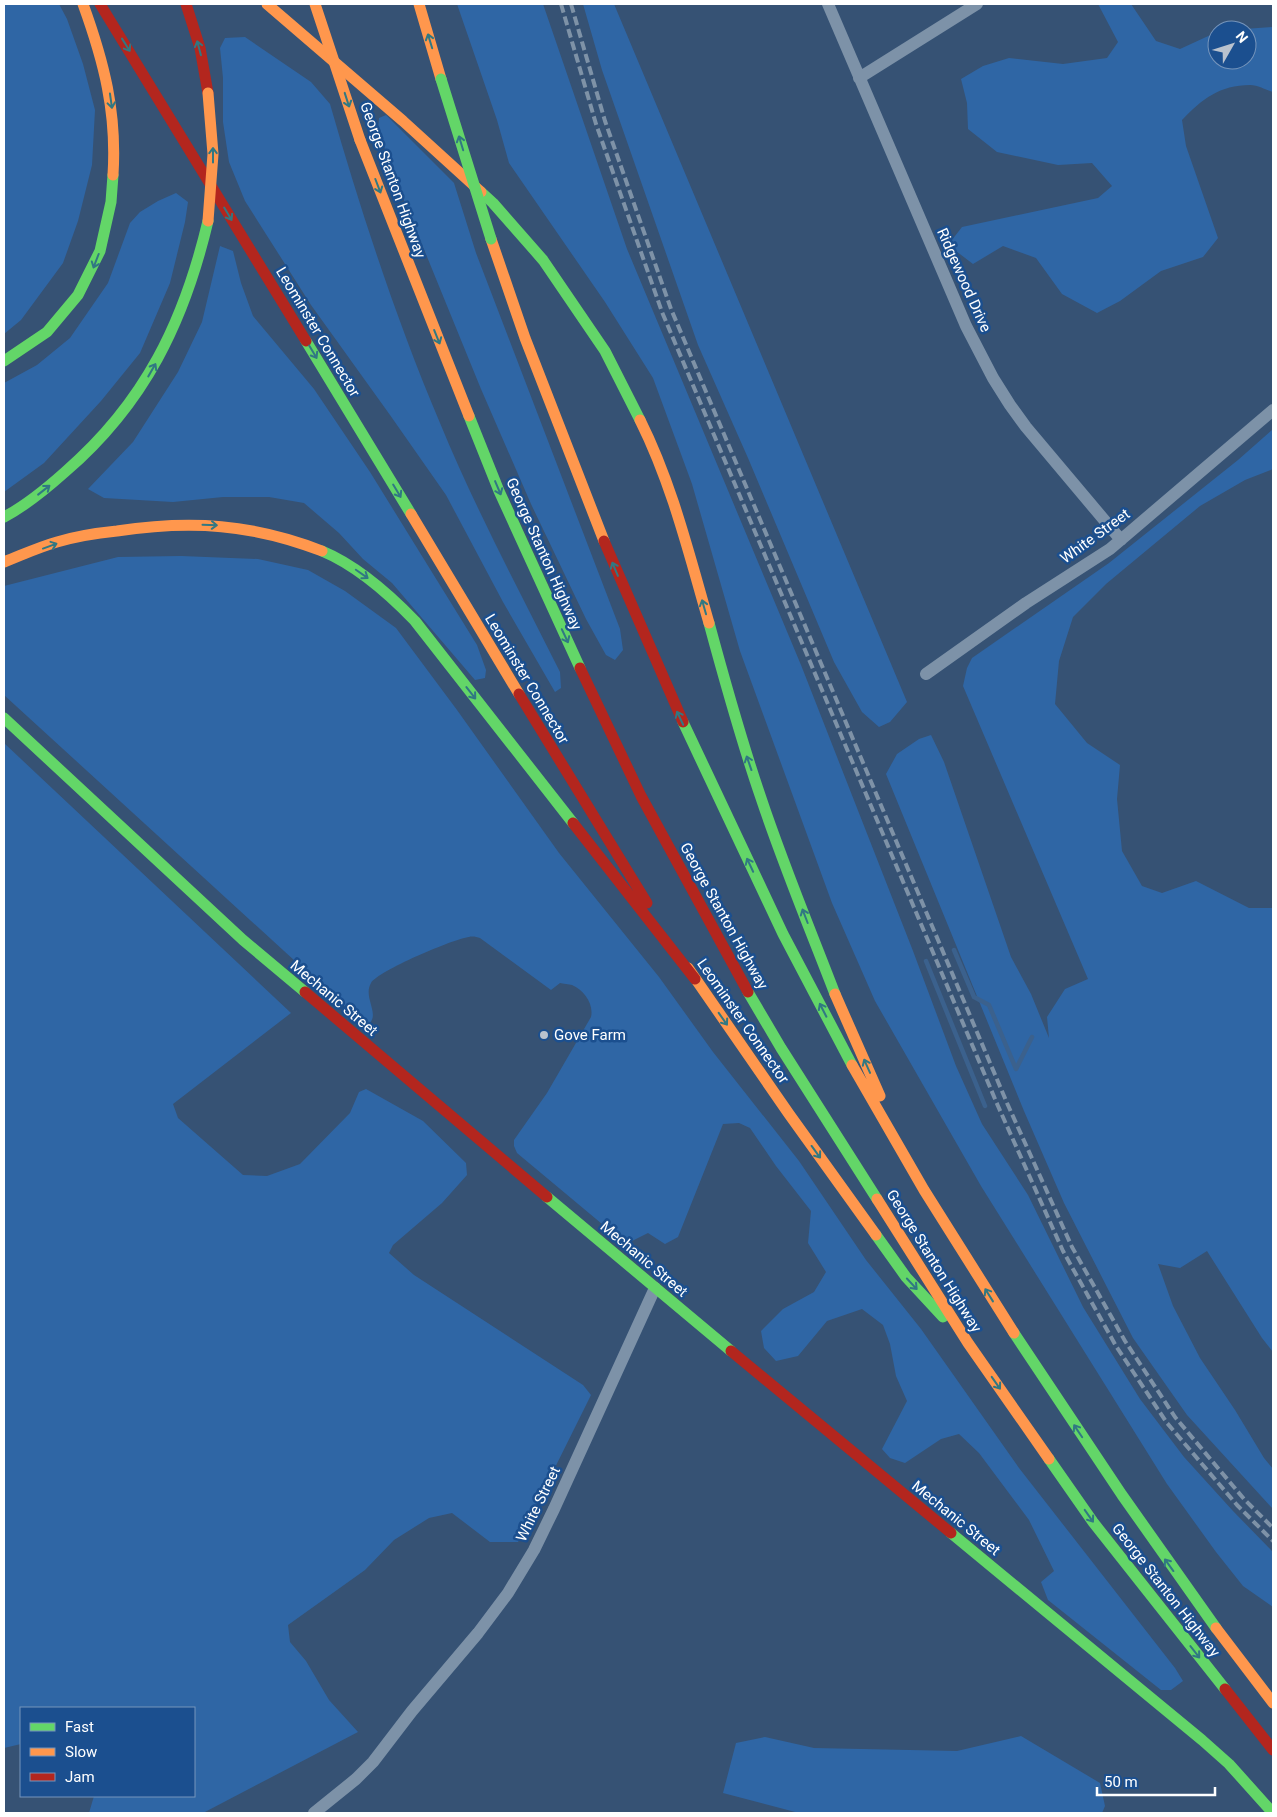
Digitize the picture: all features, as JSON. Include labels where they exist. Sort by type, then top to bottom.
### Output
[{"type":"main road","points":[[4,362],[35,342],[65,314],[85,284],[100,249],[105,230],[114,172],[113,114],[103,59],[83,4]]},
{"type":"main road","name":"Leominster Connector","points":[[100,4],[413,517],[493,653],[695,979],[906,1278],[968,1343]]},
{"type":"main road","points":[[4,517],[41,493],[73,466],[103,436],[133,400],[149,376],[177,323],[193,283],[208,221],[213,154],[208,93],[200,48],[186,4]]},
{"type":"main road","points":[[267,4],[427,142],[493,204],[543,260],[605,351],[645,430],[666,480],[682,528],[742,740],[785,865],[844,1016],[916,1174]]},
{"type":"main road","name":"George Stanton Highway","points":[[315,4],[360,140],[499,491],[558,622],[641,796],[736,970],[781,1048],[968,1343],[1093,1522],[1273,1750]]},
{"type":"main road","name":"George Stanton Highway","points":[[419,4],[491,239],[547,397],[600,535],[654,661],[775,918],[841,1045],[916,1174],[1019,1341],[1154,1545],[1273,1704]]},
{"type":"main road","points":[[4,562],[63,541],[147,527],[188,524],[238,527],[281,535],[324,551],[348,565],[388,593],[415,621],[695,979]]},
{"type":"main road","name":"Mechanic Street","points":[[4,718],[243,940],[655,1288],[1202,1740],[1229,1764],[1273,1813]]},
{"type":"main road","points":[[1198,1604],[1273,1685]]},
{"type":"street","name":"Ridgewood Drive","points":[[828,4],[966,326],[993,378],[1026,427],[1121,540]]},
{"type":"street","points":[[859,78],[977,4]]},
{"type":"street","name":"White Street","points":[[926,674],[1026,603],[1121,540],[1273,410]]},
{"type":"street","name":"White Street","points":[[314,1813],[356,1779],[373,1762],[412,1711],[478,1634],[508,1593],[534,1550],[655,1288]]},
{"type":"shaded area","points":[[4,4],[59,4],[67,19],[83,64],[95,110],[92,165],[78,221],[63,263],[21,320],[4,334]]},
{"type":"shaded area","points":[[457,4],[543,4],[627,249],[801,665],[956,1066],[982,1124],[1028,1195],[1083,1307],[1140,1399],[1184,1457],[1273,1552],[1273,1607],[1243,1586],[1167,1484],[981,1186],[875,1001],[832,903],[740,651],[692,484],[653,378],[605,302],[509,163],[497,120]]},
{"type":"shaded area","points":[[583,4],[614,4],[907,702],[890,722],[879,727],[862,712],[834,662],[698,345],[602,70]]},
{"type":"shaded area","points":[[1098,4],[1131,4],[1156,41],[1180,49],[1207,37],[1207,70],[1257,70],[1257,28],[1273,27],[1273,92],[1253,85],[1230,88],[1204,100],[1182,120],[1186,146],[1218,238],[1203,257],[1161,271],[1120,301],[1097,313],[1062,294],[1036,258],[1003,246],[973,264],[948,245],[962,227],[1098,198],[1112,186],[1092,163],[1058,165],[997,152],[968,129],[967,103],[961,79],[983,66],[1009,58],[1063,64],[1107,58],[1118,42]]},
{"type":"shaded area","points":[[245,37],[311,82],[330,104],[367,225],[394,305],[424,384],[468,486],[560,672],[561,688],[555,692],[503,602],[446,495],[311,305],[245,201],[229,162],[223,122],[223,78],[220,48],[225,38]]},
{"type":"shaded area","points":[[386,115],[454,183],[476,253],[620,629],[623,650],[615,660],[606,655],[586,619],[531,504],[481,389],[401,193],[378,130],[379,118]]},
{"type":"shaded area","points":[[176,193],[188,202],[185,222],[170,283],[140,353],[101,401],[44,463],[4,492],[4,383],[37,365],[70,338],[108,283],[130,223],[140,212]]},
{"type":"shaded area","points":[[220,246],[233,251],[241,283],[253,316],[314,389],[370,472],[477,645],[486,670],[485,678],[475,680],[392,583],[363,559],[339,533],[304,503],[269,497],[223,497],[173,502],[104,498],[88,489],[133,442],[178,372],[202,322]]},
{"type":"shaded area","points":[[1273,429],[1273,469],[1245,480],[1200,506],[1106,584],[1073,617],[1059,661],[1055,704],[1087,743],[1120,765],[1117,799],[1122,851],[1142,886],[1162,893],[1196,881],[1249,908],[1273,908],[1273,1352],[1262,1338],[1207,1251],[1180,1268],[1158,1264],[1173,1306],[1200,1358],[1273,1469],[1273,1509],[1187,1415],[1133,1338],[1064,1203],[1024,1111],[886,774],[897,754],[919,739],[931,735],[944,762],[1011,957],[1031,994],[1049,1038],[1047,1017],[1065,989],[1088,979],[963,686],[967,668],[972,658],[1109,563],[1238,460]]},
{"type":"shaded area","points":[[181,556],[258,559],[308,570],[345,591],[396,628],[559,853],[659,977],[713,1052],[799,1161],[866,1260],[921,1329],[1019,1468],[1175,1668],[1183,1681],[1171,1690],[1161,1690],[1048,1600],[1041,1582],[1054,1571],[1029,1520],[979,1453],[959,1434],[941,1439],[905,1463],[890,1458],[882,1449],[907,1401],[896,1376],[890,1344],[883,1325],[862,1309],[827,1321],[798,1356],[776,1361],[764,1348],[761,1331],[783,1309],[814,1292],[826,1272],[808,1243],[811,1211],[776,1166],[750,1128],[739,1123],[723,1124],[678,1237],[665,1244],[648,1233],[632,1241],[620,1239],[517,1153],[514,1146],[514,1140],[547,1093],[591,1017],[592,1012],[589,1002],[580,990],[572,985],[560,983],[551,990],[480,938],[470,937],[448,943],[417,956],[387,971],[371,983],[369,995],[373,1017],[366,1026],[4,695],[4,586],[118,557]]},
{"type":"shaded area","points":[[4,743],[291,1013],[173,1104],[178,1118],[243,1175],[267,1176],[300,1164],[350,1113],[359,1092],[366,1089],[423,1121],[466,1163],[467,1175],[442,1203],[393,1245],[389,1253],[414,1275],[583,1385],[591,1395],[518,1542],[490,1542],[452,1513],[429,1518],[394,1540],[365,1570],[288,1625],[290,1642],[306,1661],[329,1700],[358,1732],[203,1813],[89,1813],[94,1797],[195,1797],[195,1707],[20,1707],[20,1744],[4,1748]]},
{"type":"shaded area","points":[[1021,1736],[1100,1783],[1105,1806],[1102,1813],[799,1813],[723,1793],[736,1743],[765,1737],[814,1748],[957,1751]]},
{"type":"waterway","points":[[954,950],[974,997],[989,1005],[1016,1069],[1032,1037]]},
{"type":"waterway","points":[[926,961],[985,1106]]},
{"type":"railway","points":[[561,4],[596,124],[662,312],[998,1106],[1063,1251],[1116,1346],[1167,1423],[1237,1505],[1273,1541]]},
{"type":"railway","points":[[571,4],[605,121],[671,309],[1007,1103],[1072,1247],[1125,1341],[1175,1417],[1244,1499],[1273,1528]]},
{"type":"traffic: fast","points":[[441,79],[491,239]]},
{"type":"traffic: fast","points":[[4,361],[47,332],[78,295],[100,251],[111,202],[113,175]]},
{"type":"traffic: fast","points":[[481,192],[543,260],[605,351],[640,420]]},
{"type":"traffic: fast","points":[[4,517],[43,491],[93,446],[118,418],[139,389],[173,327],[187,293],[208,221]]},
{"type":"traffic: fast","points":[[306,341],[411,514]]},
{"type":"traffic: fast","points":[[469,416],[499,491],[580,668]]},
{"type":"traffic: fast","points":[[322,551],[348,564],[372,582],[415,621],[573,823]]},
{"type":"traffic: fast","points":[[709,623],[740,733],[761,798],[787,872],[835,994]]},
{"type":"traffic: fast","points":[[4,718],[243,940],[305,992]]},
{"type":"traffic: fast","points":[[683,722],[783,934],[852,1065]]},
{"type":"traffic: fast","points":[[748,992],[781,1048],[877,1199]]},
{"type":"traffic: fast","points":[[547,1197],[731,1351]]},
{"type":"traffic: fast","points":[[876,1235],[906,1277],[943,1317]]},
{"type":"traffic: fast","points":[[1014,1333],[1122,1495],[1216,1628]]},
{"type":"traffic: fast","points":[[1049,1459],[1093,1522],[1225,1689]]},
{"type":"traffic: fast","points":[[951,1533],[1202,1740],[1229,1764],[1273,1813]]},
{"type":"traffic: slow","points":[[83,4],[103,67],[111,109],[114,152],[113,175]]},
{"type":"traffic: slow","points":[[267,4],[403,121],[481,192]]},
{"type":"traffic: slow","points":[[315,4],[360,140]]},
{"type":"traffic: slow","points":[[419,4],[441,79]]},
{"type":"traffic: slow","points":[[208,93],[213,154],[208,221]]},
{"type":"traffic: slow","points":[[360,140],[469,416]]},
{"type":"traffic: slow","points":[[491,239],[525,338],[604,541]]},
{"type":"traffic: slow","points":[[640,420],[671,494],[709,623]]},
{"type":"traffic: slow","points":[[411,514],[519,694]]},
{"type":"traffic: slow","points":[[4,562],[44,546],[72,538],[144,528],[196,525],[246,530],[271,535],[322,551]]},
{"type":"traffic: slow","points":[[688,968],[876,1235]]},
{"type":"traffic: slow","points":[[835,994],[880,1096]]},
{"type":"traffic: slow","points":[[852,1065],[924,1190],[1014,1333]]},
{"type":"traffic: slow","points":[[877,1199],[968,1343],[1049,1459]]},
{"type":"traffic: slow","points":[[1216,1628],[1273,1703]]},
{"type":"traffic: jam","points":[[100,4],[306,341]]},
{"type":"traffic: jam","points":[[186,4],[200,48],[208,93]]},
{"type":"traffic: jam","points":[[604,541],[683,722]]},
{"type":"traffic: jam","points":[[580,668],[641,796],[748,992]]},
{"type":"traffic: jam","points":[[519,694],[647,903]]},
{"type":"traffic: jam","points":[[573,823],[695,979]]},
{"type":"traffic: jam","points":[[305,992],[547,1197]]},
{"type":"traffic: jam","points":[[731,1351],[951,1533]]},
{"type":"traffic: jam","points":[[1225,1689],[1273,1750]]},
{"type":"place","name":"Gove Farm","points":[[544,1035]]}]
